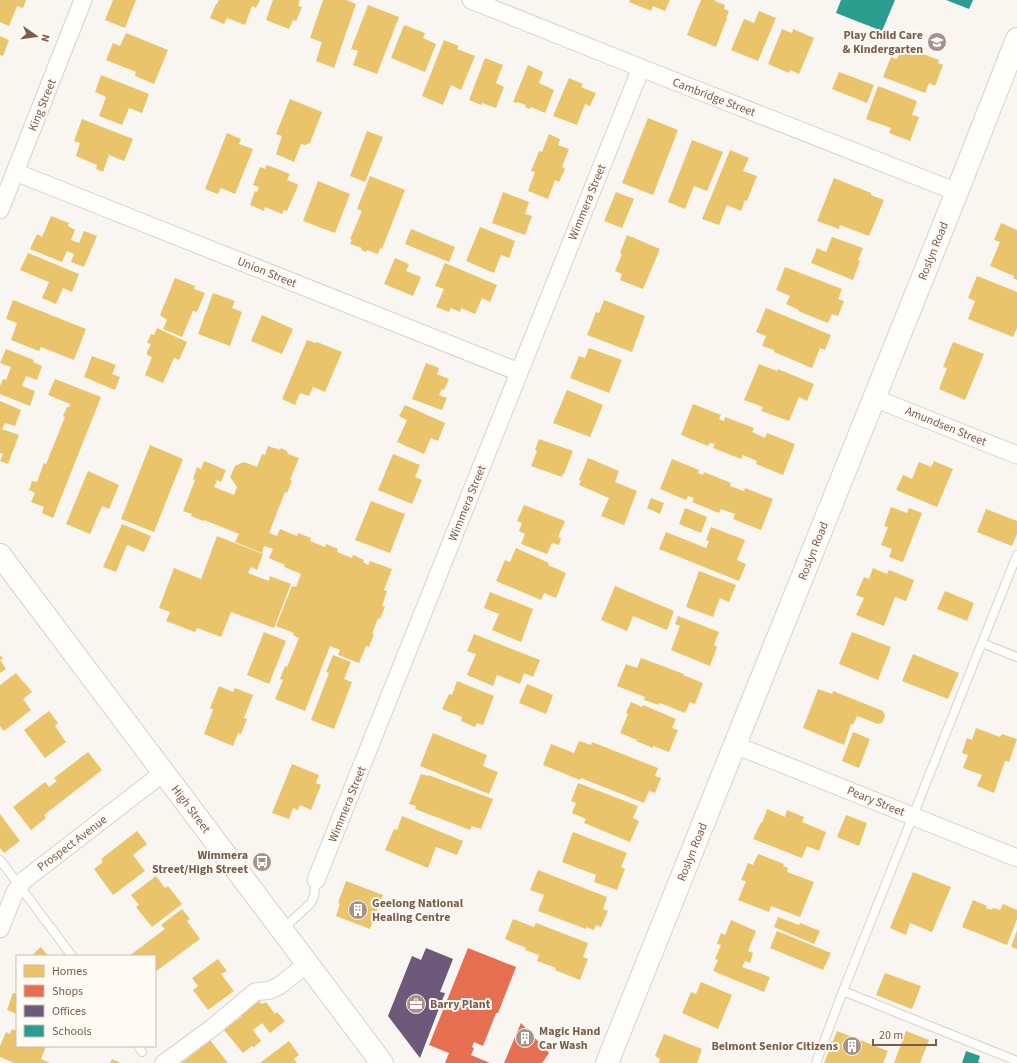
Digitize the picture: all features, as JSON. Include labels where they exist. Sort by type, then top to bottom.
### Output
[{"type":"street","name":"King Street","points":[[0,210],[83,0]]},
{"type":"street","name":"Cambridge Street","points":[[471,0],[957,192]]},
{"type":"street","name":"Roslyn Road","points":[[607,1063],[1015,48]]},
{"type":"street","name":"Wimmera Street","points":[[316,880],[641,68]]},
{"type":"street","name":"Union Street","points":[[15,172],[519,372]]},
{"type":"street","name":"Amundsen Street","points":[[874,398],[1017,455]]},
{"type":"street","name":"High Street","points":[[0,555],[282,929],[377,1061]]},
{"type":"street","name":"Peary Street","points":[[735,745],[1017,858]]},
{"type":"street","name":"Prospect Avenue","points":[[0,929],[19,885],[29,875],[164,773]]},
{"type":"street","points":[[164,1063],[212,1028],[255,992],[270,990],[279,986],[307,964]]},
{"type":"lane","points":[[816,1063],[843,991],[1017,555]]},
{"type":"lane","points":[[982,643],[1017,657]]},
{"type":"lane","points":[[0,860],[71,955]]},
{"type":"lane","name":"Wimmera Street","points":[[282,929],[311,904],[314,896],[316,880]]},
{"type":"lane","points":[[843,991],[1017,1060]]},
{"type":"building: Homes","points":[[0,0],[26,0],[23,8],[17,6],[9,26],[0,22]]},
{"type":"building: Homes","points":[[113,0],[136,0],[125,28],[105,20]]},
{"type":"building: Homes","points":[[219,0],[260,0],[256,8],[252,6],[245,25],[227,18],[224,24],[210,18]]},
{"type":"building: Homes","points":[[273,0],[300,0],[298,6],[302,7],[296,21],[293,20],[289,29],[266,20]]},
{"type":"building: Homes","points":[[323,0],[346,0],[356,4],[334,68],[316,61],[322,42],[310,38]]},
{"type":"building: Homes","points":[[630,0],[670,0],[665,11],[653,6],[651,11],[629,2]]},
{"type":"building: Homes","points":[[701,0],[715,0],[725,5],[724,9],[729,11],[716,47],[687,35]]},
{"type":"building: Homes","points":[[368,5],[399,17],[377,74],[353,65],[358,51],[351,49]]},
{"type":"building: Homes","points":[[759,11],[776,18],[758,61],[731,50],[744,19],[754,23]]},
{"type":"building: Homes","points":[[404,25],[425,33],[423,38],[436,44],[425,72],[391,58]]},
{"type":"building: Homes","points":[[782,29],[792,33],[793,29],[814,38],[799,74],[790,70],[789,73],[768,64]]},
{"type":"building: Homes","points":[[126,33],[168,50],[154,84],[135,76],[136,72],[106,60],[113,43],[120,46]]},
{"type":"building: Homes","points":[[0,36],[9,40],[3,56],[0,55]]},
{"type":"building: Homes","points":[[444,40],[459,46],[457,49],[475,56],[461,90],[451,85],[443,105],[422,96]]},
{"type":"building: Homes","points":[[902,46],[939,60],[938,63],[943,65],[935,86],[929,83],[925,93],[883,77],[891,57],[897,59]]},
{"type":"building: Homes","points":[[485,58],[503,65],[496,83],[504,87],[496,108],[482,103],[481,105],[469,100]]},
{"type":"building: Homes","points":[[528,65],[543,72],[539,83],[554,90],[545,113],[531,107],[530,109],[525,107],[526,105],[513,102]]},
{"type":"building: Homes","points":[[839,72],[874,85],[867,103],[832,89]]},
{"type":"building: Homes","points":[[101,75],[149,94],[142,113],[129,108],[122,125],[99,116],[106,97],[95,92]]},
{"type":"building: Homes","points":[[569,78],[583,84],[581,87],[596,93],[590,106],[585,104],[577,125],[553,116]]},
{"type":"building: Homes","points":[[878,86],[917,101],[912,115],[919,117],[910,141],[889,133],[891,128],[866,119]]},
{"type":"building: Homes","points":[[290,99],[322,112],[310,143],[305,145],[301,144],[294,162],[276,154],[282,136],[276,134]]},
{"type":"building: Homes","points":[[648,118],[678,130],[653,195],[622,183]]},
{"type":"building: Homes","points":[[82,119],[133,139],[124,161],[109,155],[103,172],[96,169],[97,165],[76,156],[80,143],[74,141]]},
{"type":"building: Homes","points":[[367,131],[383,137],[365,182],[350,176]]},
{"type":"building: Homes","points":[[227,133],[241,139],[239,144],[253,149],[235,194],[221,188],[218,194],[205,189]]},
{"type":"building: Homes","points":[[549,134],[560,139],[558,145],[569,149],[562,167],[565,169],[559,182],[555,180],[548,199],[528,191],[535,172],[531,171],[539,151],[542,152]]},
{"type":"building: Homes","points":[[692,140],[723,152],[707,191],[694,186],[685,209],[668,202]]},
{"type":"building: Homes","points":[[730,150],[749,158],[743,171],[757,176],[747,201],[745,200],[741,211],[727,205],[719,225],[702,219]]},
{"type":"building: Homes","points":[[267,165],[290,174],[287,180],[297,184],[298,186],[287,211],[284,210],[282,214],[265,207],[264,211],[250,205],[255,191],[257,192],[259,187],[253,185],[260,167],[265,169]]},
{"type":"building: Homes","points":[[370,176],[405,190],[382,249],[380,248],[378,254],[367,250],[366,252],[361,250],[362,248],[350,244],[352,240],[350,239],[362,211],[357,209]]},
{"type":"building: Homes","points":[[834,178],[884,200],[869,236],[840,225],[839,229],[817,221]]},
{"type":"building: Homes","points":[[318,181],[350,194],[335,233],[303,221]]},
{"type":"building: Homes","points":[[503,192],[529,202],[525,214],[532,216],[525,235],[492,223]]},
{"type":"building: Homes","points":[[616,192],[634,199],[622,228],[604,221]]},
{"type":"building: Homes","points":[[51,216],[69,223],[68,226],[75,230],[71,240],[79,243],[84,231],[97,236],[84,267],[71,262],[74,254],[67,251],[62,262],[30,249],[37,234],[42,237]]},
{"type":"building: Homes","points":[[1001,223],[1017,230],[1017,280],[1013,278],[1014,276],[990,266],[1000,242],[994,240]]},
{"type":"building: Homes","points":[[480,227],[515,241],[509,258],[501,255],[494,273],[466,261]]},
{"type":"building: Homes","points":[[411,229],[455,247],[449,262],[405,244]]},
{"type":"building: Homes","points":[[627,235],[660,249],[643,289],[620,280],[622,274],[615,271],[622,254],[620,253]]},
{"type":"building: Homes","points":[[832,237],[863,248],[853,280],[811,263],[817,248],[826,252]]},
{"type":"building: Homes","points":[[28,253],[79,274],[72,292],[63,288],[56,304],[42,298],[49,282],[20,270]]},
{"type":"building: Homes","points":[[395,258],[409,264],[406,271],[421,277],[413,296],[384,284]]},
{"type":"building: Homes","points":[[445,263],[497,285],[490,302],[482,298],[475,314],[461,308],[460,312],[451,308],[449,312],[436,307],[444,289],[435,286]]},
{"type":"building: Homes","points":[[785,267],[842,289],[838,299],[844,301],[838,316],[832,314],[828,323],[798,311],[799,310],[786,304],[790,296],[776,290]]},
{"type":"building: Homes","points":[[977,276],[1017,292],[1017,328],[1013,337],[968,319],[975,301],[968,298]]},
{"type":"building: Homes","points":[[175,278],[195,286],[194,289],[205,293],[197,312],[193,311],[182,337],[163,329],[167,320],[160,315]]},
{"type":"building: Homes","points":[[213,293],[235,301],[232,308],[242,312],[230,346],[198,334]]},
{"type":"building: Homes","points":[[13,300],[86,329],[74,360],[41,347],[39,351],[11,340],[17,323],[6,319]]},
{"type":"building: Homes","points":[[604,300],[645,316],[632,352],[587,335],[596,312],[599,313]]},
{"type":"building: Homes","points":[[766,308],[831,335],[825,350],[820,348],[812,368],[762,346],[766,336],[756,332]]},
{"type":"building: Homes","points":[[262,315],[293,329],[282,354],[251,341]]},
{"type":"building: Homes","points":[[157,328],[187,342],[179,360],[174,358],[163,383],[145,375],[152,357],[147,355],[151,344],[147,343],[151,334],[154,335]]},
{"type":"building: Homes","points":[[307,340],[317,342],[342,352],[325,392],[313,387],[309,396],[300,393],[295,405],[282,399]]},
{"type":"building: Homes","points":[[953,342],[984,354],[965,400],[939,389],[947,368],[943,367]]},
{"type":"building: Homes","points":[[589,348],[622,360],[609,393],[570,378],[579,356],[585,358]]},
{"type":"building: Homes","points":[[6,349],[34,360],[33,362],[42,366],[37,380],[26,376],[22,386],[35,391],[30,406],[0,394],[0,386],[3,379],[6,380],[11,367],[0,363]]},
{"type":"building: Homes","points":[[92,356],[116,365],[112,374],[120,377],[115,390],[84,377]]},
{"type":"building: Homes","points":[[426,363],[439,368],[437,374],[449,379],[444,390],[442,389],[439,395],[447,398],[442,410],[412,399]]},
{"type":"building: Homes","points":[[759,364],[777,371],[778,369],[814,384],[807,401],[799,397],[789,421],[761,411],[763,407],[744,400]]},
{"type":"building: Homes","points":[[55,379],[101,397],[53,518],[42,513],[44,507],[31,502],[35,493],[29,490],[32,481],[37,482],[44,463],[46,464],[65,417],[63,416],[70,404],[48,395]]},
{"type":"building: Homes","points":[[567,390],[603,405],[590,437],[553,423]]},
{"type":"building: Homes","points":[[0,401],[21,410],[15,426],[5,423],[2,429],[19,435],[8,464],[0,461],[3,454],[0,453]]},
{"type":"building: Homes","points":[[693,404],[721,415],[719,419],[724,421],[725,417],[754,428],[752,432],[765,438],[767,433],[795,444],[783,475],[756,464],[757,461],[743,455],[741,459],[713,448],[715,444],[710,443],[708,446],[681,435]]},
{"type":"building: Homes","points":[[405,405],[445,423],[438,441],[431,438],[424,454],[397,442],[407,420],[399,416]]},
{"type":"building: Homes","points":[[539,439],[573,451],[562,477],[531,466],[537,451],[535,450]]},
{"type":"building: Homes","points":[[150,445],[183,459],[154,532],[121,519]]},
{"type":"building: Homes","points":[[268,446],[280,450],[281,448],[287,451],[288,454],[299,458],[290,480],[292,481],[287,493],[285,492],[269,533],[277,536],[280,529],[297,536],[298,533],[311,538],[310,541],[325,547],[326,544],[338,549],[337,552],[352,558],[353,555],[364,560],[363,562],[368,565],[370,561],[392,569],[384,590],[387,591],[382,606],[385,607],[380,619],[378,618],[369,647],[366,646],[359,663],[338,655],[340,650],[330,646],[305,711],[275,699],[283,680],[280,679],[285,666],[287,667],[299,638],[293,635],[294,633],[276,626],[292,586],[296,587],[301,574],[284,567],[285,565],[269,558],[273,549],[264,546],[262,553],[235,542],[239,534],[204,520],[203,521],[191,516],[192,514],[183,511],[195,480],[193,479],[197,467],[201,469],[204,461],[226,470],[221,482],[217,480],[214,487],[234,495],[237,487],[230,477],[235,466],[244,462],[257,467],[262,454],[265,455]]},
{"type":"building: Homes","points":[[393,454],[420,465],[415,477],[422,480],[412,504],[378,490]]},
{"type":"building: Homes","points":[[588,458],[619,471],[615,482],[637,491],[624,525],[601,516],[609,498],[579,485],[581,481],[579,480]]},
{"type":"building: Homes","points":[[672,459],[699,470],[698,473],[703,475],[704,472],[731,483],[730,486],[744,491],[745,488],[773,499],[761,530],[733,519],[735,514],[721,509],[719,513],[692,502],[694,498],[688,496],[686,500],[660,489]]},
{"type":"building: Homes","points":[[934,461],[953,469],[937,507],[896,490],[903,475],[912,479],[919,462],[931,467]]},
{"type":"building: Homes","points":[[88,471],[119,485],[109,509],[102,506],[90,534],[66,524]]},
{"type":"building: Homes","points":[[651,498],[664,503],[660,514],[647,508]]},
{"type":"building: Homes","points":[[371,501],[405,514],[390,553],[355,540]]},
{"type":"building: Homes","points":[[524,505],[565,521],[558,537],[561,538],[559,545],[552,543],[547,554],[521,544],[525,534],[519,531],[522,523],[517,521]]},
{"type":"building: Homes","points":[[891,507],[907,513],[909,508],[922,513],[903,562],[889,557],[892,549],[881,545],[888,527],[884,526]]},
{"type":"building: Homes","points":[[685,508],[707,517],[701,533],[679,524]]},
{"type":"building: Homes","points":[[986,509],[1017,521],[1017,534],[1012,546],[977,532]]},
{"type":"building: Homes","points":[[122,524],[151,536],[144,552],[127,545],[116,572],[103,567]]},
{"type":"building: Homes","points":[[711,527],[745,540],[737,560],[746,564],[739,581],[659,549],[666,532],[706,548],[709,541],[706,540]]},
{"type":"building: Homes","points":[[217,536],[263,554],[257,570],[251,567],[248,573],[269,581],[270,576],[291,584],[274,628],[231,612],[221,637],[197,628],[195,632],[166,621],[170,612],[159,608],[174,568],[201,579]]},
{"type":"building: Homes","points":[[516,548],[549,563],[548,565],[566,573],[556,598],[544,593],[541,600],[496,581],[505,560],[510,562]]},
{"type":"building: Homes","points":[[873,568],[887,574],[889,570],[914,580],[906,601],[895,597],[884,626],[856,615],[864,598],[856,595],[864,577],[869,579]]},
{"type":"building: Homes","points":[[699,571],[736,585],[729,602],[720,598],[713,617],[686,607]]},
{"type":"building: Homes","points":[[615,586],[674,611],[667,630],[633,616],[627,631],[601,620]]},
{"type":"building: Homes","points":[[945,591],[974,603],[967,621],[937,609]]},
{"type":"building: Homes","points":[[490,592],[533,609],[521,642],[492,630],[499,614],[484,608]]},
{"type":"building: Homes","points":[[678,616],[719,632],[714,645],[717,647],[710,666],[671,650],[680,626],[675,624]]},
{"type":"building: Homes","points":[[264,632],[286,641],[269,684],[247,675]]},
{"type":"building: Homes","points":[[852,632],[891,647],[878,680],[839,664]]},
{"type":"building: Homes","points":[[474,634],[540,660],[533,677],[524,673],[520,684],[497,675],[493,686],[467,675],[476,654],[467,651]]},
{"type":"building: Homes","points":[[913,654],[959,673],[948,699],[902,681]]},
{"type":"building: Homes","points":[[333,655],[351,662],[344,679],[352,682],[334,729],[311,720],[329,673],[326,672]]},
{"type":"building: Homes","points":[[641,658],[684,674],[683,675],[703,683],[695,704],[690,702],[685,713],[660,703],[659,705],[644,700],[645,697],[617,686],[626,664],[637,668]]},
{"type":"building: Homes","points":[[0,660],[6,669],[0,673]]},
{"type":"building: Homes","points":[[16,673],[32,692],[23,699],[31,710],[4,731],[0,726],[0,685]]},
{"type":"building: Homes","points":[[457,681],[494,696],[483,725],[477,723],[475,727],[461,721],[462,717],[442,709],[449,694],[452,695]]},
{"type":"building: Homes","points":[[527,684],[553,695],[546,714],[519,703]]},
{"type":"building: Homes","points":[[219,686],[233,692],[235,688],[253,695],[244,718],[247,719],[241,734],[238,733],[233,746],[204,734],[213,710],[210,708]]},
{"type":"building: Homes","points":[[818,689],[832,694],[833,691],[883,711],[885,716],[882,723],[878,724],[857,716],[853,725],[851,724],[844,745],[803,728]]},
{"type":"building: Homes","points":[[631,702],[642,707],[643,705],[676,719],[672,728],[678,730],[669,752],[653,746],[653,748],[620,733]]},
{"type":"building: Homes","points":[[49,711],[58,723],[55,726],[66,742],[45,758],[24,730]]},
{"type":"building: Homes","points":[[976,728],[1000,737],[1002,734],[1017,739],[1009,762],[1005,761],[994,793],[977,786],[982,775],[963,768],[968,755],[962,753],[967,738],[972,740]]},
{"type":"building: Homes","points":[[853,732],[870,739],[859,768],[842,761]]},
{"type":"building: Homes","points":[[433,733],[487,755],[483,766],[498,772],[489,794],[420,766]]},
{"type":"building: Homes","points":[[579,741],[591,745],[592,742],[658,768],[655,776],[661,778],[655,793],[649,791],[644,803],[581,778],[580,780],[543,765],[551,744],[574,753]]},
{"type":"building: Homes","points":[[88,752],[102,770],[44,815],[46,818],[31,830],[13,807],[45,782],[49,787],[57,781],[54,778]]},
{"type":"building: Homes","points":[[292,764],[319,775],[316,783],[321,785],[311,810],[300,805],[298,810],[293,808],[289,819],[272,813]]},
{"type":"building: Homes","points":[[421,774],[428,775],[493,799],[481,829],[472,826],[470,830],[415,809],[416,806],[409,804]]},
{"type":"building: Homes","points":[[578,783],[638,806],[633,818],[639,821],[630,842],[584,823],[586,819],[572,813],[576,803],[571,801]]},
{"type":"building: Homes","points":[[767,809],[785,817],[787,810],[804,817],[802,822],[826,832],[819,851],[807,846],[802,858],[753,839],[761,822],[762,823]]},
{"type":"building: Homes","points":[[0,814],[20,841],[4,853],[0,848]]},
{"type":"building: Homes","points":[[846,815],[867,823],[859,846],[837,837]]},
{"type":"building: Homes","points":[[402,816],[463,841],[457,855],[436,847],[428,868],[385,850],[394,829],[397,830]]},
{"type":"building: Homes","points":[[137,831],[147,844],[133,855],[145,871],[113,895],[94,869],[103,862],[101,859]]},
{"type":"building: Homes","points":[[573,832],[627,853],[621,867],[625,869],[617,890],[594,882],[596,875],[562,862]]},
{"type":"building: Homes","points":[[758,854],[784,864],[783,866],[788,868],[787,872],[814,882],[800,917],[771,906],[769,912],[738,900],[746,881],[741,880],[748,863],[753,865]]},
{"type":"building: Homes","points":[[538,870],[607,897],[603,909],[608,911],[601,927],[596,925],[594,930],[586,927],[586,929],[538,911],[544,895],[530,890]]},
{"type":"building: Homes","points":[[913,872],[951,887],[932,932],[910,923],[906,935],[890,928]]},
{"type":"building: Homes","points":[[156,876],[165,888],[168,886],[182,904],[152,927],[136,907],[139,905],[131,895]]},
{"type":"building: Homes","name":"Geelong National Healing Centre","points":[[346,881],[383,895],[370,929],[336,916],[340,904],[338,903]]},
{"type":"building: Homes","points":[[973,900],[987,906],[986,908],[992,910],[993,908],[1000,910],[1003,904],[1017,910],[1017,919],[1007,945],[962,927]]},
{"type":"building: Homes","points":[[182,909],[190,919],[187,921],[200,939],[156,971],[156,955],[130,955],[165,929],[161,925]]},
{"type":"building: Homes","points":[[778,917],[799,925],[800,923],[820,931],[814,944],[774,927]]},
{"type":"building: Homes","points":[[513,919],[534,927],[536,923],[588,943],[583,957],[588,959],[580,980],[555,970],[556,968],[537,961],[539,955],[525,950],[526,948],[505,939]]},
{"type":"building: Homes","points":[[731,920],[756,931],[748,951],[753,953],[750,963],[745,961],[742,967],[770,977],[764,992],[713,971],[718,960],[715,959],[721,945],[717,944],[721,933],[725,935]]},
{"type":"building: Homes","points":[[1017,930],[1017,949],[1011,947]]},
{"type":"building: Homes","points":[[777,931],[831,953],[823,970],[770,948]]},
{"type":"building: Homes","points":[[41,947],[47,955],[33,955]]},
{"type":"building: Homes","points":[[218,959],[227,971],[221,974],[234,991],[208,1010],[193,990],[198,986],[192,978]]},
{"type":"building: Homes","points":[[885,973],[921,986],[912,1009],[876,995]]},
{"type":"building: Homes","points":[[701,982],[732,995],[718,1029],[682,1013],[691,992],[696,994]]},
{"type":"building: Homes","points":[[13,993],[16,994],[16,1014],[7,1010]]},
{"type":"building: Homes","points":[[259,1001],[262,1004],[266,1002],[275,1014],[277,1012],[285,1021],[270,1033],[262,1023],[253,1030],[261,1041],[243,1053],[224,1030]]},
{"type":"building: Homes","points":[[12,1029],[16,1031],[16,1047],[46,1047],[41,1059],[50,1063],[14,1063],[0,1057],[0,1046],[6,1032],[10,1034]]},
{"type":"building: Homes","name":"Belmont Senior Citizens","points":[[837,1031],[888,1051],[883,1063],[824,1063]]},
{"type":"building: Homes","points":[[906,1031],[929,1040],[920,1063],[894,1063]]},
{"type":"building: Homes","points":[[664,1034],[702,1049],[697,1063],[659,1063],[660,1059],[655,1056]]},
{"type":"building: Homes","points":[[210,1040],[228,1063],[181,1063],[193,1054]]},
{"type":"building: Homes","points":[[289,1041],[299,1055],[294,1059],[297,1063],[260,1063]]},
{"type":"building: Homes","points":[[112,1059],[121,1063],[110,1063]]},
{"type":"building: Shops","points":[[468,948],[516,967],[483,1046],[474,1042],[472,1047],[474,1048],[471,1055],[490,1063],[445,1063],[449,1053],[429,1045]]},
{"type":"building: Shops","name":"Magic Hand Car Wash","points":[[521,1023],[549,1053],[542,1063],[504,1063]]},
{"type":"building: Offices","name":"Barry Plant","points":[[426,948],[453,959],[440,992],[445,993],[420,1058],[388,1016],[412,956],[421,960]]},
{"type":"building: Schools","points":[[841,0],[895,0],[882,31],[836,13]]},
{"type":"building: Schools","points":[[946,0],[973,0],[969,9]]},
{"type":"building: Schools","points":[[966,1051],[980,1056],[978,1062],[981,1063],[962,1063]]},
{"type":"place","name":"Play Child Care & Kindergarten","points":[[937,42]]},
{"type":"place","name":"Wimmera Street/High Street","points":[[262,862]]},
{"type":"place","name":"Geelong National Healing Centre","points":[[358,910]]},
{"type":"place","name":"Barry Plant","points":[[416,1004]]},
{"type":"place","name":"Magic Hand Car Wash","points":[[525,1038]]},
{"type":"place","name":"Belmont Senior Citizens","points":[[852,1046]]}]
